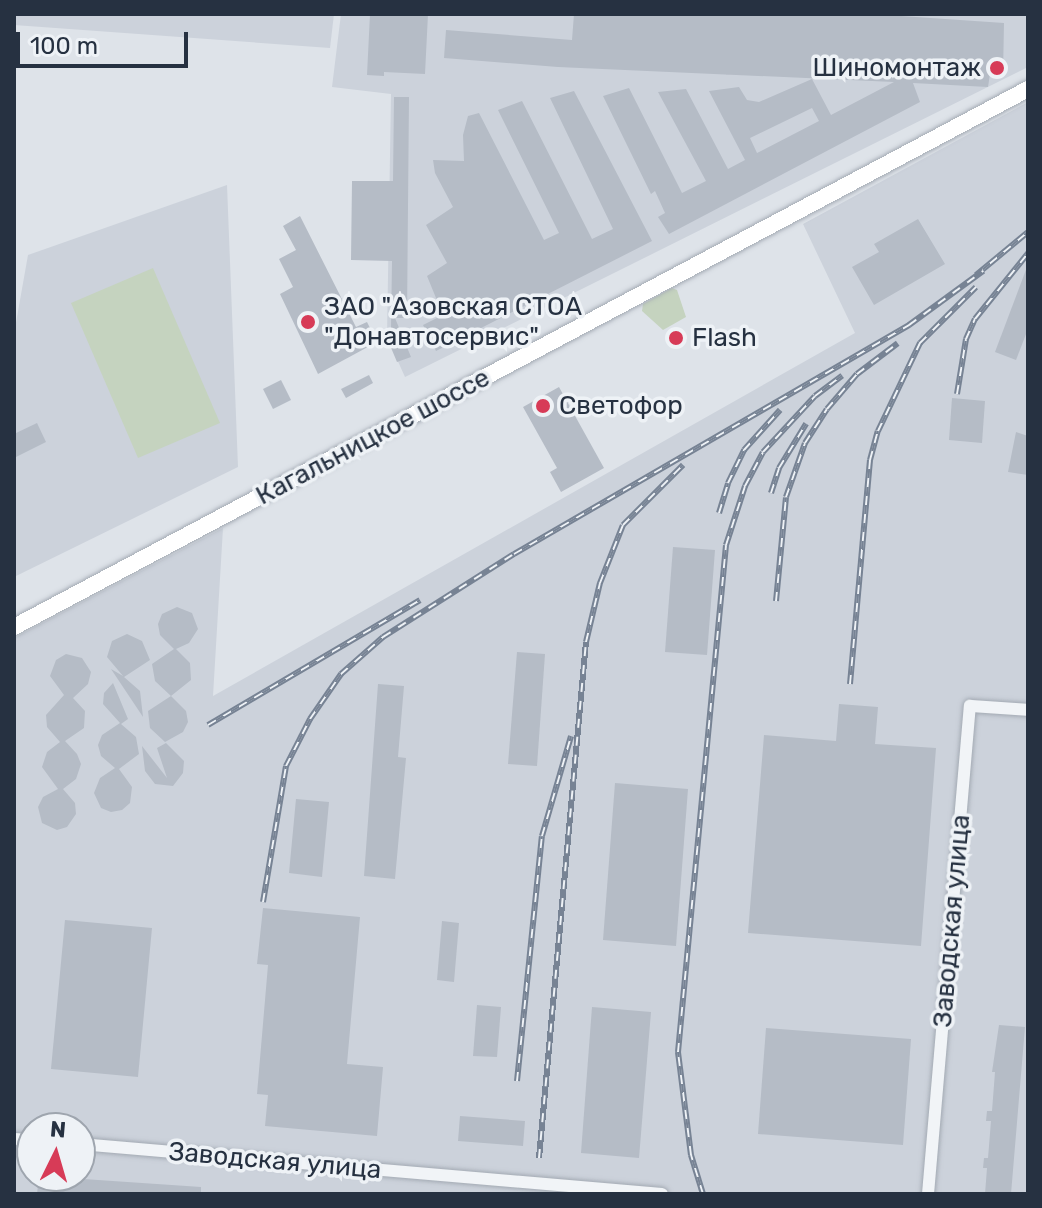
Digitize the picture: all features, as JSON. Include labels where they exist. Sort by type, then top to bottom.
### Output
[{"type":"main road","name":"Кагальницкое шоссе","points":[[14,627],[1028,89]]},
{"type":"street","name":"Заводская улица","points":[[928,1194],[970,706],[1028,710]]},
{"type":"street","name":"Заводская улица","points":[[96,1145],[662,1194]]},
{"type":"shaded area","points":[[14,14],[334,14],[330,48],[14,25]]},
{"type":"shaded area","points":[[341,14],[1028,14],[1028,67],[405,377],[387,337],[391,94],[332,87]]},
{"type":"shaded area","points":[[1028,102],[1028,1194],[14,1194],[14,638],[223,528],[213,696],[855,333],[803,224]]},
{"type":"shaded area","points":[[227,185],[238,467],[14,577],[14,334],[28,255]]},
{"type":"green space","points":[[153,268],[220,423],[138,458],[71,303]]},
{"type":"green space","points":[[672,288],[677,290],[686,317],[663,330],[642,311],[643,304]]},
{"type":"building","points":[[370,14],[428,14],[425,74],[384,72],[384,76],[367,75]]},
{"type":"building","points":[[574,14],[872,14],[1004,23],[1003,75],[990,74],[988,87],[913,83],[920,102],[669,234],[658,217],[665,213],[655,191],[651,194],[603,96],[629,88],[682,193],[706,181],[658,92],[686,89],[728,169],[745,160],[709,91],[739,87],[747,100],[759,102],[812,79],[831,115],[894,82],[558,67],[444,58],[446,30],[572,40]],"holes":[[[812,108],[819,121],[757,153],[750,138]]]},
{"type":"building","points":[[574,91],[652,241],[436,351],[423,325],[443,315],[427,276],[447,263],[426,225],[453,207],[435,173],[433,160],[464,161],[463,135],[468,116],[479,113],[544,240],[559,233],[498,110],[522,101],[592,239],[613,229],[550,98]]},
{"type":"building","points":[[394,97],[409,97],[407,318],[395,318],[411,357],[397,362],[384,331],[391,328],[392,261],[351,260],[352,181],[393,181]]},
{"type":"building","points":[[300,216],[356,327],[367,322],[377,342],[318,374],[280,294],[293,287],[279,259],[296,250],[283,226]]},
{"type":"building","points":[[918,219],[945,264],[874,305],[852,267],[879,252],[874,244]]},
{"type":"building","points":[[1027,267],[1028,329],[1016,360],[995,352]]},
{"type":"building","name":"Flash","points":[[681,329],[687,340],[672,348],[666,336]]},
{"type":"building","points":[[369,375],[373,383],[346,398],[341,389]]},
{"type":"building","points":[[281,380],[291,400],[273,409],[263,389]]},
{"type":"building","points":[[559,387],[604,468],[561,492],[550,472],[557,468],[523,407]]},
{"type":"building","points":[[952,398],[985,401],[982,443],[949,440]]},
{"type":"building","points":[[37,423],[46,442],[14,458],[14,434]]},
{"type":"building","points":[[1016,432],[1028,436],[1028,475],[1008,472]]},
{"type":"building","points":[[673,547],[715,550],[707,655],[665,652]]},
{"type":"building","points":[[177,607],[192,613],[198,629],[189,643],[176,649],[190,663],[191,680],[171,696],[155,681],[152,664],[174,649],[160,635],[158,624],[162,614]]},
{"type":"building","points":[[127,634],[142,641],[150,660],[124,677],[140,691],[143,717],[111,669],[123,676],[107,657],[112,641]]},
{"type":"building","points":[[517,652],[545,654],[537,766],[508,764]]},
{"type":"building","points":[[66,654],[82,658],[91,672],[88,684],[73,698],[85,711],[84,728],[65,741],[77,754],[81,764],[76,779],[63,789],[75,803],[76,814],[67,827],[57,830],[42,823],[38,807],[43,797],[58,789],[42,767],[47,752],[60,742],[47,727],[46,715],[64,695],[50,676],[56,660]]},
{"type":"building","points":[[113,683],[128,719],[121,724],[136,737],[139,754],[119,769],[132,787],[130,803],[122,810],[111,812],[101,808],[94,793],[100,778],[115,768],[101,756],[98,745],[102,735],[120,723],[103,704],[104,693]]},
{"type":"building","points":[[378,684],[404,686],[398,757],[406,758],[395,879],[364,876]]},
{"type":"building","points":[[171,696],[186,711],[188,722],[183,732],[165,742],[150,728],[148,711]]},
{"type":"building","points":[[839,704],[878,707],[875,744],[936,748],[921,946],[748,933],[764,735],[836,741]]},
{"type":"building","points":[[166,743],[184,761],[183,773],[173,786],[155,784],[145,771],[142,746],[167,778],[157,748]]},
{"type":"building","points":[[615,783],[688,789],[676,946],[603,940]]},
{"type":"building","points":[[296,799],[329,802],[322,877],[289,873]]},
{"type":"building","points":[[263,908],[360,917],[347,1064],[383,1067],[377,1136],[265,1126],[268,1095],[257,1094],[268,965],[257,964]]},
{"type":"building","points":[[65,920],[152,928],[138,1077],[51,1069]]},
{"type":"building","points":[[442,921],[459,923],[454,982],[437,980]]},
{"type":"building","points":[[477,1005],[501,1007],[497,1057],[473,1056]]},
{"type":"building","points":[[592,1007],[651,1012],[639,1158],[581,1153]]},
{"type":"building","points":[[999,1025],[1025,1027],[1011,1194],[985,1194],[987,1168],[983,1168],[984,1158],[988,1158],[991,1121],[986,1121],[987,1111],[992,1111],[995,1072],[992,1072]]},
{"type":"building","points":[[766,1028],[911,1039],[903,1145],[758,1134]]},
{"type":"building","points":[[460,1116],[525,1121],[523,1146],[458,1141]]},
{"type":"building","points":[[96,1180],[201,1187],[201,1194],[37,1194],[96,1192]]},
{"type":"railway","points":[[976,275],[1028,232]]},
{"type":"railway","points":[[957,394],[966,339],[975,319],[1028,253]]},
{"type":"railway","points":[[263,902],[286,766],[310,719],[341,674],[383,637],[514,554],[909,325],[983,271]]},
{"type":"railway","points":[[850,684],[870,460],[878,431],[920,343],[976,287]]},
{"type":"railway","points":[[776,601],[786,497],[805,443],[827,409],[857,374],[898,343]]},
{"type":"railway","points":[[703,1194],[691,1155],[678,1052],[726,545],[745,486],[763,452],[815,396],[842,376]]},
{"type":"railway","points":[[719,513],[728,483],[744,450],[780,410]]},
{"type":"railway","points":[[771,493],[779,468],[806,424]]},
{"type":"railway","points":[[539,1158],[586,642],[600,583],[623,525],[683,465]]},
{"type":"railway","points":[[208,725],[420,600]]},
{"type":"railway","points":[[517,1081],[542,836],[571,736]]},
{"type":"place","name":"Шиномонтаж","points":[[997,68]]},
{"type":"place","name":"ЗАО \"Азовская СТОА \"Донавтосервис\"","points":[[308,322]]},
{"type":"place","name":"Flash","points":[[676,338]]},
{"type":"place","name":"Светофор","points":[[543,406]]}]
